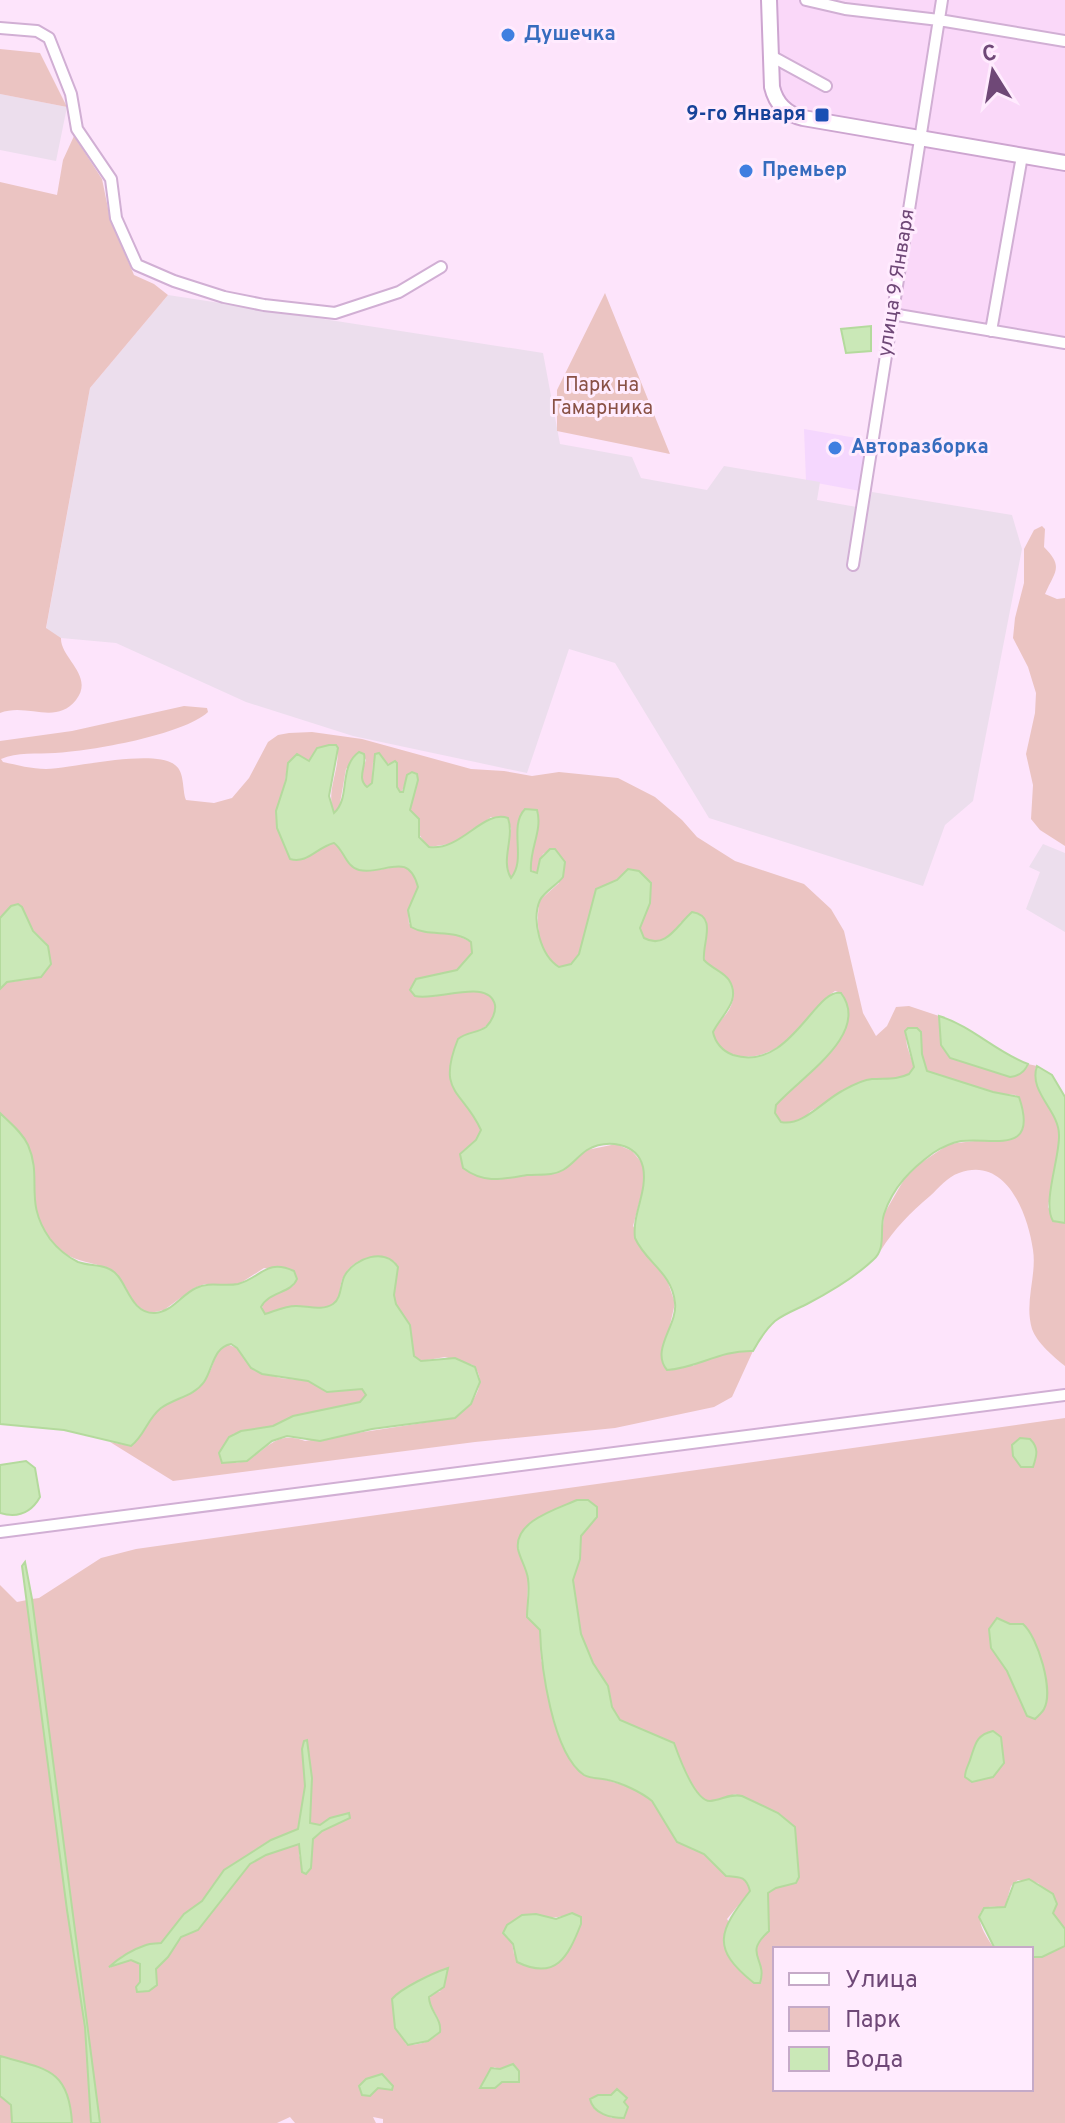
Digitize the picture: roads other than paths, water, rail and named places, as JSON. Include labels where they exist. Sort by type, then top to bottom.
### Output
[{"type":"street","points":[[769,0],[775,97],[787,112],[803,118],[1065,163]]},
{"type":"street","points":[[806,0],[845,9],[939,20],[1065,41]]},
{"type":"street","name":"улица 9 Января","points":[[853,565],[942,0]]},
{"type":"street","points":[[0,28],[37,31],[49,38],[71,94],[77,129],[111,179],[116,218],[137,265],[224,297],[335,313],[399,292],[441,267]]},
{"type":"street","points":[[771,56],[826,86]]},
{"type":"street","points":[[991,331],[1022,156]]},
{"type":"street","points":[[892,314],[1065,343]]},
{"type":"street","points":[[0,1532],[1065,1395]]},
{"type":"water","points":[[871,326],[871,351],[846,353],[841,329]]},
{"type":"water","points":[[329,745],[338,748],[329,796],[334,813],[342,799],[346,774],[353,758],[359,752],[364,754],[362,780],[367,787],[372,783],[375,754],[379,753],[388,765],[397,763],[397,787],[400,792],[403,792],[407,775],[412,772],[417,774],[410,810],[419,819],[419,837],[429,847],[452,843],[490,819],[508,818],[507,864],[511,878],[518,862],[520,816],[525,809],[537,810],[538,825],[531,871],[537,873],[540,859],[550,849],[555,849],[565,862],[563,877],[545,894],[537,908],[539,937],[547,955],[559,967],[571,964],[579,954],[596,889],[617,880],[628,869],[639,871],[651,883],[650,903],[640,928],[644,938],[659,941],[692,912],[700,915],[707,924],[704,960],[727,977],[732,988],[729,1008],[713,1032],[720,1046],[733,1055],[753,1057],[770,1052],[785,1042],[821,1003],[831,995],[841,993],[848,1008],[847,1024],[829,1054],[776,1105],[775,1113],[781,1122],[789,1123],[805,1117],[835,1095],[860,1082],[909,1074],[914,1067],[905,1031],[917,1028],[921,1032],[927,1071],[1019,1097],[1024,1116],[1023,1128],[1018,1136],[1010,1140],[957,1142],[925,1159],[892,1195],[884,1214],[877,1255],[842,1284],[775,1321],[753,1351],[730,1353],[667,1370],[662,1354],[675,1303],[669,1283],[635,1238],[644,1176],[640,1159],[628,1148],[603,1144],[587,1150],[559,1172],[550,1174],[494,1179],[478,1176],[463,1168],[460,1154],[476,1140],[481,1130],[454,1090],[450,1071],[452,1057],[458,1039],[488,1025],[495,1005],[491,997],[473,991],[424,997],[415,996],[410,990],[416,979],[457,970],[472,953],[471,942],[457,935],[411,927],[408,910],[418,887],[408,869],[394,866],[359,870],[351,866],[334,843],[302,859],[290,859],[277,828],[276,811],[288,763],[297,754],[309,761],[317,748]]},
{"type":"water","points":[[18,904],[33,931],[48,946],[51,964],[41,977],[7,982],[0,989],[0,918],[11,906]]},
{"type":"water","points":[[939,1016],[1028,1064],[1027,1067],[1010,1077],[950,1058],[941,1045]]},
{"type":"water","points":[[1037,1066],[1052,1075],[1065,1097],[1065,1223],[1053,1221],[1050,1213],[1050,1192],[1059,1135],[1058,1126],[1037,1084]]},
{"type":"water","points":[[0,1113],[28,1145],[34,1169],[37,1213],[50,1239],[78,1262],[105,1267],[114,1272],[141,1309],[161,1312],[201,1286],[238,1284],[264,1270],[277,1267],[294,1271],[297,1279],[290,1287],[265,1302],[261,1307],[265,1314],[292,1306],[324,1307],[336,1301],[345,1275],[356,1264],[370,1257],[386,1257],[398,1267],[394,1295],[396,1304],[410,1325],[414,1356],[421,1361],[455,1358],[475,1367],[480,1382],[471,1404],[455,1418],[372,1429],[320,1441],[287,1436],[272,1441],[247,1461],[222,1463],[219,1453],[229,1437],[241,1431],[273,1426],[293,1416],[360,1402],[366,1395],[362,1389],[327,1392],[308,1381],[262,1374],[251,1368],[231,1344],[220,1349],[200,1387],[161,1408],[131,1446],[64,1430],[0,1424]]},
{"type":"water","points":[[1020,1438],[1030,1439],[1035,1445],[1033,1467],[1021,1467],[1013,1456],[1012,1445]]},
{"type":"water","points":[[26,1461],[35,1468],[40,1497],[23,1513],[0,1513],[0,1465]]},
{"type":"water","points":[[577,1500],[588,1500],[597,1507],[597,1517],[581,1536],[580,1559],[573,1580],[581,1634],[593,1663],[608,1686],[612,1707],[620,1720],[674,1743],[688,1777],[704,1799],[710,1801],[742,1796],[778,1813],[795,1827],[799,1877],[796,1883],[768,1893],[769,1931],[756,1951],[762,1975],[760,1983],[754,1983],[740,1971],[725,1949],[726,1928],[750,1891],[747,1882],[739,1877],[726,1876],[704,1854],[677,1842],[648,1798],[619,1783],[584,1775],[573,1764],[556,1729],[546,1686],[540,1630],[527,1617],[529,1584],[518,1549],[523,1531],[538,1517]]},
{"type":"water","points":[[25,1562],[100,2123],[91,2123],[85,2027],[22,1566]]},
{"type":"water","points":[[997,1618],[1010,1624],[1023,1624],[1039,1652],[1046,1678],[1047,1701],[1035,1719],[1027,1716],[1007,1671],[991,1648],[989,1629]]},
{"type":"water","points":[[993,1731],[1001,1737],[1004,1763],[993,1777],[972,1782],[965,1774],[974,1747],[980,1737]]},
{"type":"water","points":[[307,1740],[312,1778],[310,1823],[320,1825],[330,1818],[349,1813],[350,1818],[322,1831],[313,1839],[311,1868],[306,1874],[302,1872],[299,1844],[250,1864],[198,1930],[181,1937],[156,1969],[157,1985],[149,1991],[137,1992],[140,1964],[131,1960],[109,1967],[137,1949],[161,1943],[184,1914],[202,1901],[224,1870],[271,1840],[298,1829],[305,1786],[302,1749]]},
{"type":"water","points":[[1029,1879],[1053,1894],[1057,1904],[1053,1913],[1065,1929],[1065,1946],[1042,1957],[1033,1957],[1033,1947],[994,1947],[979,1917],[984,1908],[1005,1907],[1014,1883]]},
{"type":"water","points":[[572,1913],[581,1917],[581,1924],[571,1947],[559,1962],[542,1969],[517,1962],[513,1944],[503,1933],[507,1925],[522,1915],[536,1914],[556,1919]]},
{"type":"water","points":[[448,1968],[444,1987],[429,1997],[440,2032],[428,2041],[408,2045],[395,2028],[392,1999],[426,1977]]},
{"type":"water","points":[[0,2056],[42,2068],[60,2081],[70,2105],[72,2123],[12,2123],[11,2105],[0,2096]]},
{"type":"water","points":[[513,2064],[519,2071],[519,2082],[502,2082],[495,2088],[480,2088],[491,2068],[500,2069]]},
{"type":"water","points":[[382,2074],[393,2086],[392,2090],[378,2088],[370,2096],[362,2095],[359,2086],[366,2079]]},
{"type":"water","points":[[617,2089],[627,2098],[624,2118],[599,2112],[590,2099],[598,2095],[611,2095]]},
{"type":"place","name":"Душечка","points":[[508,35]]},
{"type":"place","name":"9-го Января","points":[[822,115]]},
{"type":"place","name":"Премьер","points":[[746,171]]},
{"type":"place","name":"Авторазборка","points":[[835,448]]},
{"type":"park label","name":"Парк на Гамарника","points":[[602,398]]}]
